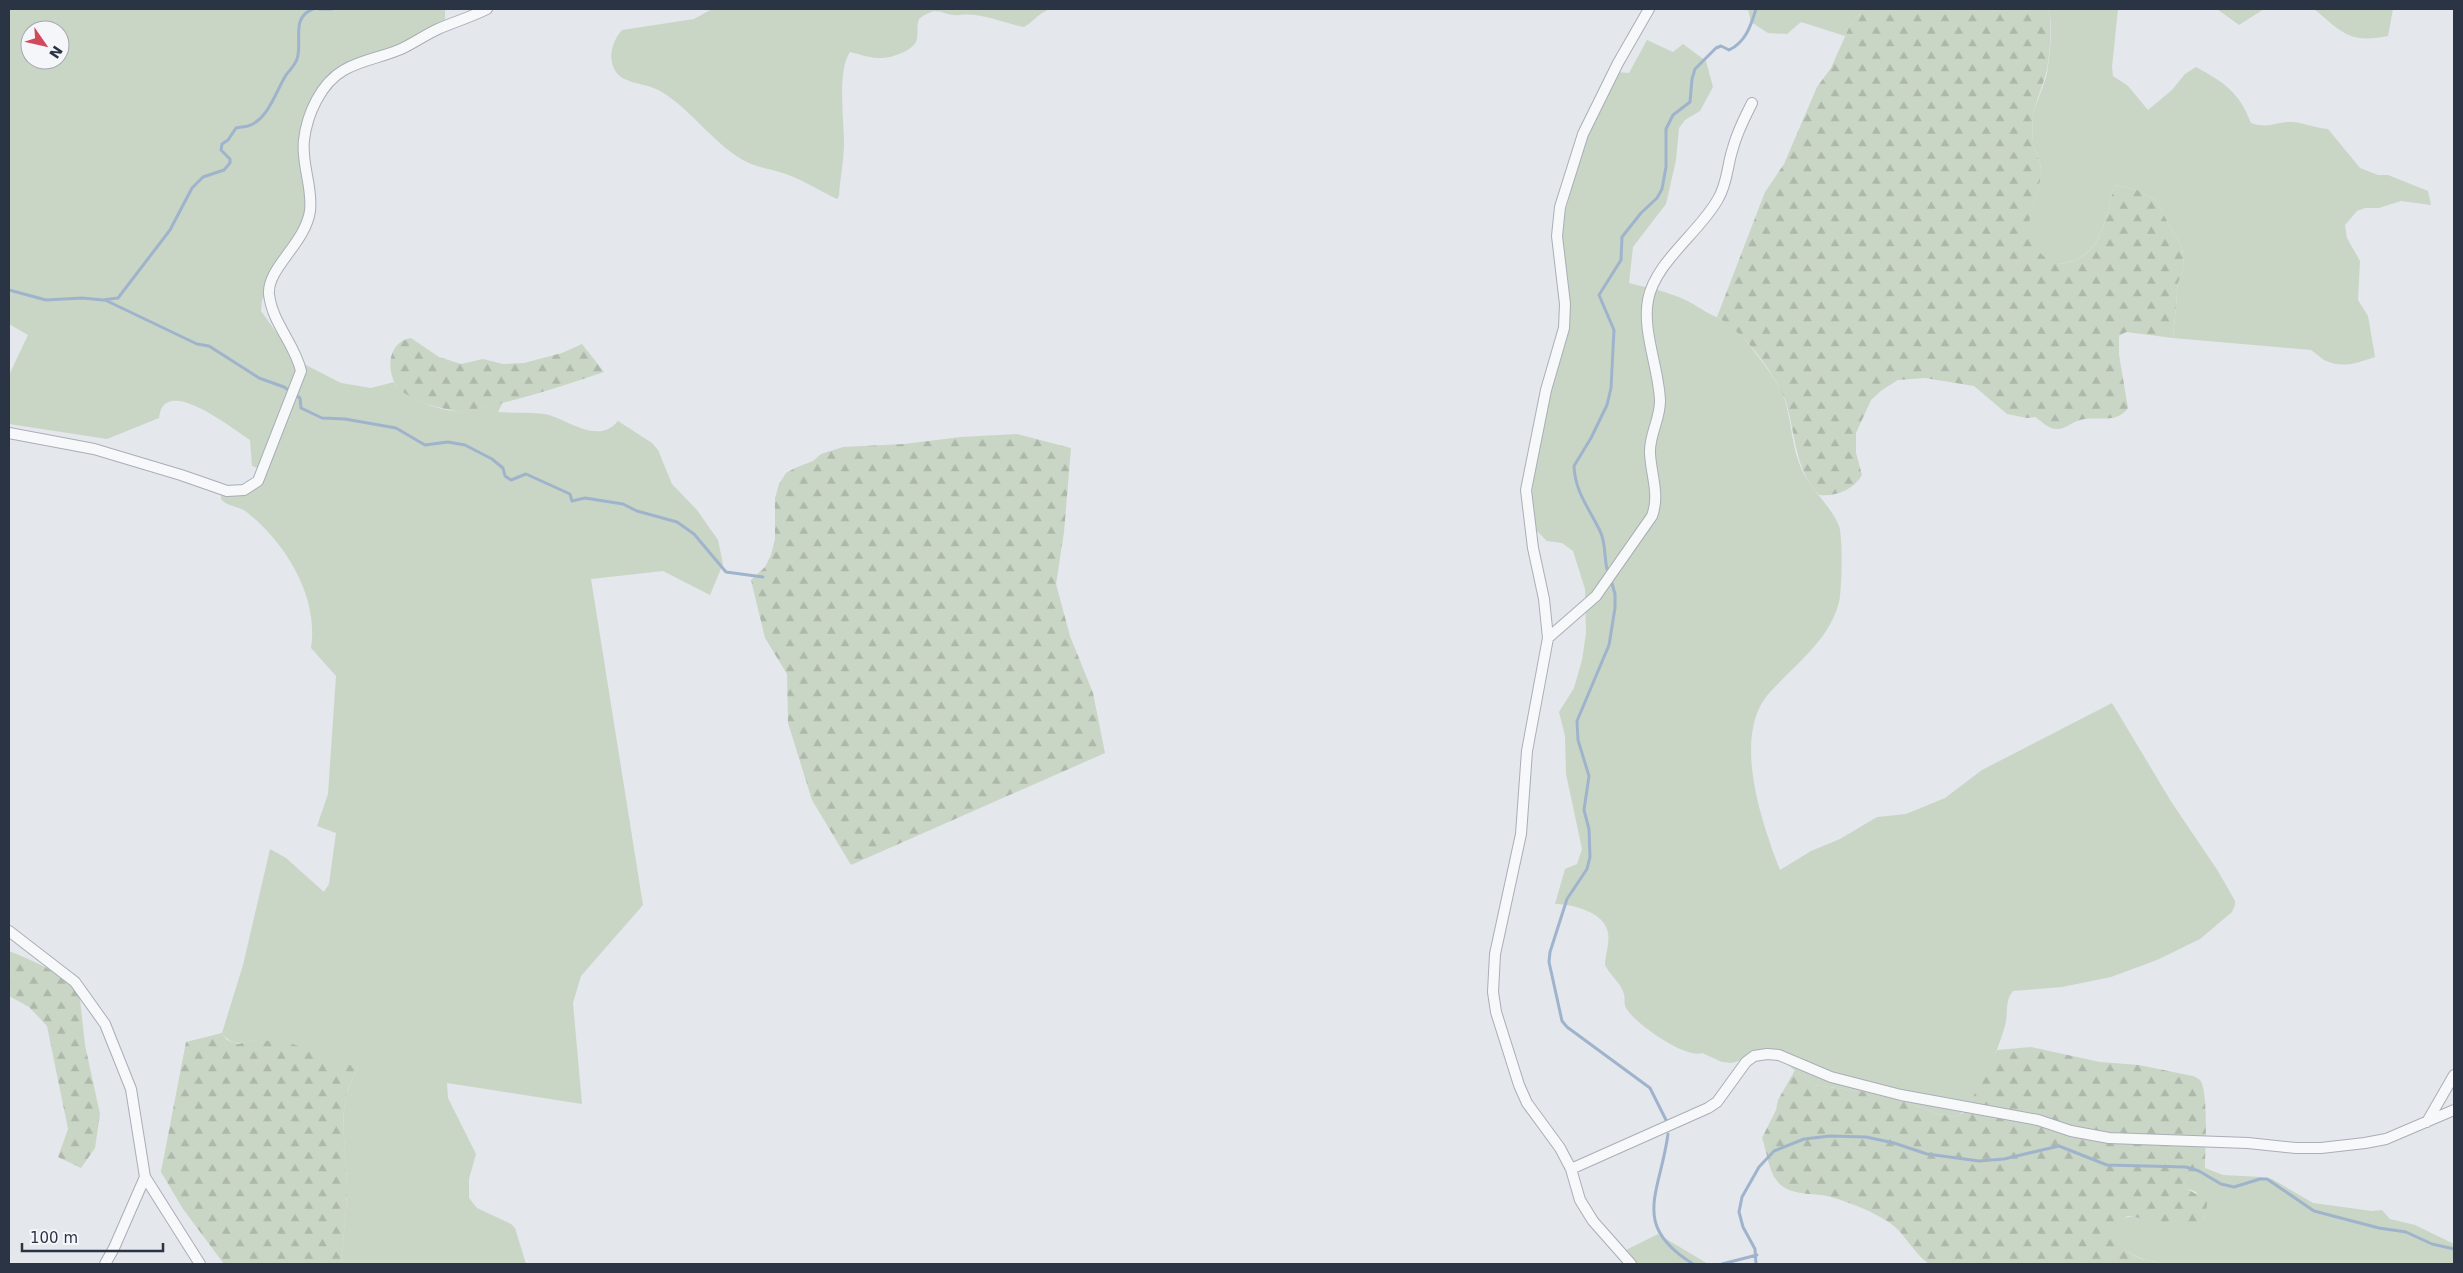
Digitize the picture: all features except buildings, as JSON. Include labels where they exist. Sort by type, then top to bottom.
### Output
[{"type":"street","points":[[9,433],[94,450],[227,491],[244,490],[258,481],[301,371],[277,322],[269,296],[269,285],[273,276],[302,236],[308,222],[310,196],[304,141],[311,112],[326,87],[345,69],[402,48],[437,29],[486,9]]},
{"type":"street","points":[[1631,1264],[1593,1221],[1580,1200],[1571,1168],[1560,1148],[1527,1103],[1519,1085],[1496,1012],[1493,992],[1495,954],[1522,834],[1526,751],[1548,638],[1544,599],[1533,548],[1526,490],[1546,390],[1564,328],[1565,304],[1557,236],[1560,207],[1583,134],[1618,63],[1649,9]]},
{"type":"street","points":[[1548,638],[1596,596],[1652,516],[1656,505],[1656,488],[1651,462],[1650,442],[1657,423],[1660,402],[1647,320],[1649,296],[1662,270],[1718,199],[1726,183],[1732,148],[1752,103]]},
{"type":"street","points":[[9,931],[75,982],[105,1024],[131,1088],[145,1178],[200,1264]]},
{"type":"street","points":[[1571,1168],[1708,1108],[1717,1102],[1746,1062],[1754,1056],[1767,1054],[1780,1055],[1831,1077],[1901,1095],[2038,1120],[2071,1131],[2109,1138],[2248,1143],[2296,1148],[2320,1148],[2386,1139],[2454,1110]]},
{"type":"street","points":[[2427,1122],[2454,1076]]},
{"type":"street","points":[[105,1264],[145,1178]]},
{"type":"green space","points":[[9,9],[445,9],[445,23],[383,61],[342,75],[315,108],[306,135],[310,224],[299,247],[262,300],[261,311],[296,360],[341,383],[371,388],[394,382],[406,393],[424,403],[453,411],[472,410],[503,402],[498,412],[545,414],[592,431],[610,428],[618,421],[652,443],[658,450],[672,484],[697,510],[718,540],[723,564],[710,595],[663,571],[591,579],[643,905],[581,976],[573,1003],[582,1104],[447,1083],[448,1098],[476,1154],[469,1179],[469,1198],[477,1208],[511,1224],[515,1228],[526,1264],[341,1264],[347,1191],[344,1114],[350,1084],[358,1068],[254,1040],[236,1043],[229,1040],[222,1033],[243,965],[270,849],[286,858],[324,892],[329,884],[336,833],[317,826],[328,794],[336,676],[311,648],[310,610],[305,591],[287,556],[275,540],[248,513],[227,504],[221,499],[221,495],[246,489],[264,470],[252,466],[250,440],[200,408],[185,402],[173,401],[163,406],[159,418],[107,439],[9,424],[9,375],[28,335],[9,324]]},
{"type":"green space","points":[[712,9],[1050,9],[1024,27],[976,15],[931,12],[919,19],[916,42],[904,52],[889,57],[877,58],[850,52],[846,60],[842,83],[844,150],[839,196],[837,199],[792,176],[749,163],[726,148],[672,99],[655,88],[624,79],[616,72],[611,56],[613,45],[622,30],[694,19]]},
{"type":"green space","points":[[1748,9],[1864,9],[1851,23],[1845,36],[1801,22],[1787,34],[1768,33],[1751,22]]},
{"type":"green space","points":[[1864,9],[2049,9],[2048,62],[2032,123],[2033,143],[2041,169],[2029,224],[2029,235],[2033,245],[2042,255],[2057,264],[2084,256],[2093,247],[2099,236],[2115,185],[2141,191],[2156,201],[2182,248],[2184,266],[2178,283],[2173,338],[2126,332],[2119,336],[2119,355],[2128,408],[2123,413],[2112,418],[2080,420],[2063,428],[2056,429],[2049,427],[2035,417],[2027,418],[2007,414],[1974,386],[1925,378],[1898,380],[1871,400],[1856,433],[1856,453],[1862,475],[1854,485],[1837,494],[1819,495],[1811,485],[1800,462],[1786,402],[1775,379],[1748,343],[1717,317],[1765,192],[1784,164],[1817,87],[1831,68],[1851,23]]},
{"type":"green space","points":[[2049,9],[2118,9],[2112,67],[2113,76],[2128,86],[2148,110],[2172,90],[2185,74],[2196,67],[2230,89],[2241,103],[2251,123],[2267,125],[2295,122],[2328,129],[2360,168],[2378,175],[2388,175],[2428,191],[2431,205],[2401,201],[2379,208],[2365,208],[2357,211],[2345,225],[2347,238],[2360,261],[2358,300],[2368,316],[2375,357],[2343,365],[2324,360],[2311,350],[2173,338],[2178,283],[2184,266],[2182,248],[2156,201],[2141,191],[2115,185],[2099,236],[2084,256],[2072,261],[2056,264],[2032,245],[2028,235],[2028,225],[2041,173],[2033,143],[2032,123],[2047,73],[2051,33]]},
{"type":"green space","points":[[2217,9],[2264,9],[2239,25]]},
{"type":"green space","points":[[2314,9],[2393,9],[2388,36],[2364,38],[2355,37],[2339,30]]},
{"type":"green space","points":[[1647,40],[1673,52],[1683,44],[1706,61],[1713,87],[1700,111],[1685,120],[1679,128],[1676,160],[1666,204],[1633,247],[1629,283],[1664,292],[1685,300],[1730,324],[1743,338],[1780,388],[1786,404],[1794,446],[1802,470],[1832,512],[1840,532],[1842,552],[1841,587],[1835,615],[1828,628],[1811,650],[1771,691],[1759,709],[1753,730],[1751,754],[1753,779],[1765,828],[1780,870],[1811,851],[1840,839],[1877,817],[1906,814],[1945,798],[1982,770],[2112,703],[2172,803],[2218,871],[2235,901],[2232,912],[2200,939],[2157,960],[2111,977],[2062,987],[2013,991],[2008,1002],[2003,1031],[1987,1074],[1971,1101],[1956,1117],[1938,1114],[1905,1102],[1867,1092],[1814,1085],[1788,1065],[1771,1056],[1748,1058],[1732,1063],[1722,1062],[1702,1053],[1694,1053],[1672,1045],[1638,1021],[1625,1006],[1623,990],[1605,965],[1608,945],[1606,926],[1601,920],[1587,911],[1555,904],[1565,869],[1577,864],[1582,849],[1566,774],[1565,736],[1559,712],[1574,688],[1582,660],[1586,633],[1585,589],[1573,551],[1562,543],[1547,541],[1536,530],[1530,533],[1528,519],[1543,417],[1565,341],[1558,239],[1581,152],[1617,72],[1629,73]]},
{"type":"green space","points":[[411,338],[439,357],[461,364],[483,359],[503,364],[524,363],[562,353],[582,344],[604,372],[519,399],[473,410],[456,411],[421,402],[403,392],[397,386],[391,370],[392,353],[402,341]]},
{"type":"green space","points":[[1017,434],[1071,448],[1064,532],[1056,584],[1070,636],[1093,693],[1105,753],[851,865],[812,800],[788,723],[787,674],[765,638],[751,580],[765,567],[771,555],[775,539],[775,498],[779,484],[786,473],[813,461],[821,454],[843,447],[904,444],[961,437]]},
{"type":"green space","points":[[9,951],[55,972],[79,990],[85,1045],[100,1114],[95,1148],[81,1168],[58,1157],[68,1129],[47,1026],[29,1007],[9,996]]},
{"type":"green space","points":[[222,1033],[227,1040],[238,1044],[254,1040],[287,1042],[358,1068],[350,1083],[344,1114],[343,1128],[347,1191],[341,1264],[224,1264],[183,1209],[161,1172],[186,1042]]},
{"type":"green space","points":[[2031,1047],[2100,1062],[2139,1065],[2193,1076],[2200,1080],[2203,1087],[2206,1109],[2205,1168],[2190,1175],[2183,1184],[2207,1201],[2205,1214],[2199,1222],[2189,1225],[2177,1225],[2128,1216],[2118,1224],[2115,1232],[2115,1236],[2120,1244],[2131,1254],[2168,1264],[1929,1264],[1895,1227],[1883,1219],[1861,1208],[1831,1197],[1788,1190],[1774,1177],[1762,1138],[1776,1110],[1778,1100],[1795,1070],[1814,1085],[1867,1092],[1905,1102],[1938,1114],[1956,1117],[1966,1111],[1997,1050]]},
{"type":"green space","points":[[2205,1168],[2223,1175],[2272,1179],[2313,1203],[2372,1211],[2382,1210],[2390,1219],[2415,1225],[2454,1244],[2454,1264],[2168,1264],[2137,1257],[2119,1243],[2114,1236],[2118,1223],[2126,1218],[2137,1217],[2178,1224],[2192,1223],[2204,1217],[2196,1192],[2186,1188],[2183,1184],[2190,1175]]},
{"type":"green space","points":[[1658,1234],[1708,1264],[1636,1264],[1626,1250]]},
{"type":"waterway","points":[[9,290],[46,300],[82,298],[103,300],[118,298],[170,230],[192,188],[203,177],[224,170],[230,163],[230,159],[221,150],[222,144],[228,140],[236,128],[255,123],[271,104],[286,75],[297,59],[299,24],[306,13],[313,9]]},
{"type":"waterway","points":[[319,9],[332,9]]},
{"type":"waterway","points":[[1607,569],[1602,536],[1583,500],[1577,484],[1574,466],[1591,438],[1607,405],[1611,388],[1614,330],[1599,295],[1621,260],[1622,237],[1641,213],[1657,198],[1662,189],[1666,167],[1666,129],[1673,115],[1690,102],[1695,69],[1716,48],[1721,46],[1729,50],[1735,47],[1744,38],[1756,9]]},
{"type":"waterway","points":[[105,300],[197,344],[209,346],[259,378],[284,387],[300,398],[301,408],[322,418],[345,419],[396,428],[425,445],[448,442],[465,445],[492,459],[503,468],[505,476],[511,480],[526,474],[570,494],[572,501],[585,498],[623,504],[637,511],[677,522],[694,534],[726,572],[763,577]]},
{"type":"waterway","points":[[1611,580],[1615,594],[1615,608],[1609,645],[1577,721],[1578,740],[1589,776],[1584,810],[1589,829],[1590,857],[1587,869],[1567,899],[1550,952],[1549,962],[1562,1021],[1567,1027],[1650,1088],[1666,1120]]},
{"type":"waterway","points":[[1668,1134],[1656,1191],[1655,1222],[1661,1236],[1674,1250],[1693,1264]]},
{"type":"waterway","points":[[1756,1264],[1755,1249],[1743,1227],[1739,1212],[1742,1197],[1759,1167],[1774,1151],[1804,1139],[1830,1136],[1866,1137],[1894,1143],[1927,1154],[1979,1161],[2004,1159],[2059,1146],[2107,1165],[2186,1167],[2199,1171],[2221,1184],[2234,1187],[2260,1179],[2267,1179],[2314,1211],[2379,1228],[2406,1232],[2432,1244],[2454,1249]]},
{"type":"waterway","points":[[1722,1264],[1757,1255]]}]
